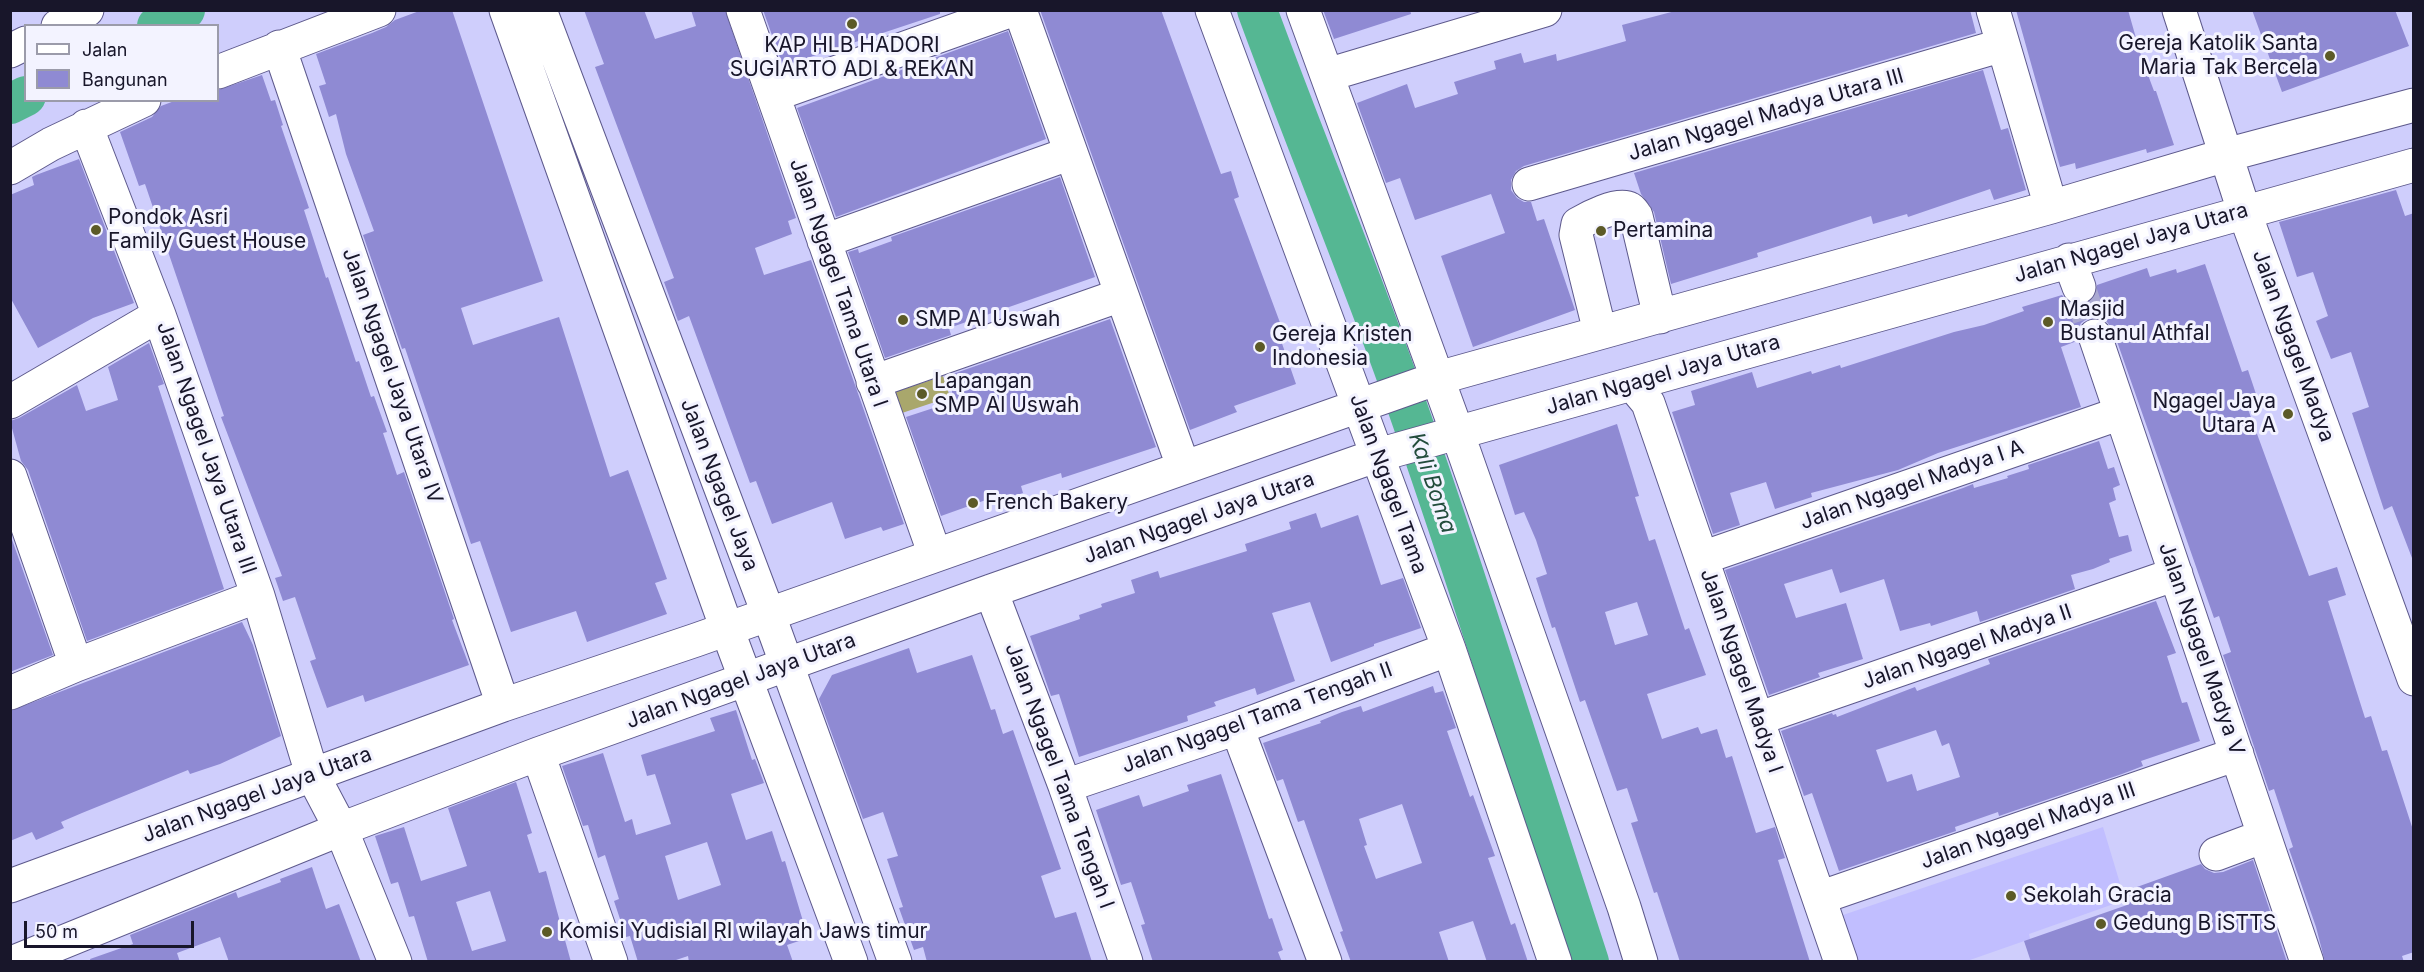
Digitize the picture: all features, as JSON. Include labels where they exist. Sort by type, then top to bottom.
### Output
[{"type":"street","points":[[62,24],[87,10]]},
{"type":"street","points":[[219,72],[379,10]]},
{"type":"street","name":"Jalan Ngagel Jaya","points":[[506,10],[727,629],[851,962]]},
{"type":"street","name":"Jalan Ngagel Jaya","points":[[540,10],[788,664],[895,962]]},
{"type":"street","name":"Jalan Ngagel Tama Utara I","points":[[743,10],[934,555]]},
{"type":"street","points":[[772,95],[1012,10]]},
{"type":"street","points":[[1020,10],[1183,466]]},
{"type":"street","name":"Jalan Ngagel Tama","points":[[1212,10],[1370,402],[1449,649],[1555,962]]},
{"type":"street","points":[[1303,10],[1432,380],[1624,907],[1641,962]]},
{"type":"street","points":[[1327,75],[1545,10]]},
{"type":"street","points":[[1993,10],[2051,207]]},
{"type":"street","name":"Jalan Ngagel Madya","points":[[2179,10],[2244,211],[2414,679]]},
{"type":"street","points":[[10,51],[24,44]]},
{"type":"street","name":"Jalan Ngagel Madya Utara III","points":[[1529,184],[2003,45]]},
{"type":"street","name":"Jalan Ngagel Jaya Utara IV","points":[[279,48],[503,705]]},
{"type":"street","points":[[10,168],[86,126],[140,102]]},
{"type":"street","name":"Jalan Ngagel Jaya Utara","points":[[10,886],[503,705],[727,629],[1183,466],[1432,380],[2051,207],[2226,155],[2414,105]]},
{"type":"street","name":"Jalan Ngagel Jaya Utara III","points":[[86,126],[159,315],[258,596],[312,774],[341,829],[395,962]]},
{"type":"street","points":[[824,241],[1071,153]]},
{"type":"street","name":"Jalan Ngagel Jaya Utara","points":[[14,962],[341,829],[538,754],[991,591],[1387,453],[1451,433],[1633,385],[2074,274],[2244,211],[2414,165]]},
{"type":"street","points":[[1600,332],[1576,235],[1578,224],[1592,215],[1622,207],[1631,209],[1636,216],[1660,316]]},
{"type":"street","points":[[873,382],[1121,295]]},
{"type":"street","points":[[10,402],[159,315]]},
{"type":"street","name":"Jalan Ngagel Madya V","points":[[2095,336],[2307,962]]},
{"type":"street","name":"Jalan Ngagel Madya I","points":[[1633,385],[1648,403],[1841,962]]},
{"type":"street","name":"Jalan Ngagel Madya I A","points":[[1702,558],[2121,413]]},
{"type":"street","points":[[10,476],[76,665]]},
{"type":"street","name":"Jalan Ngagel Madya II","points":[[1757,718],[2176,574]]},
{"type":"street","name":"Jalan Ngagel Tama Tengah I","points":[[991,591],[1065,786],[1126,962]]},
{"type":"street","points":[[10,693],[76,665],[258,596]]},
{"type":"street","name":"Jalan Ngagel Tama Tengah II","points":[[1065,786],[1237,728],[1449,649]]},
{"type":"street","points":[[1237,728],[1325,962]]},
{"type":"street","points":[[538,754],[611,962]]},
{"type":"street","name":"Jalan Ngagel Madya III","points":[[1819,898],[2237,754]]},
{"type":"street","points":[[2216,854],[2264,836]]},
{"type":"shaded area","name":"Lapangan SMP Al Uswah","points":[[943,376],[950,397],[902,413],[895,392]]},
{"type":"shaded area","name":"Sekolah Gracia","points":[[2103,827],[2125,900],[2029,934],[2030,939],[1967,961],[1857,961],[1840,916]]},
{"type":"building","points":[[422,10],[452,10],[543,281],[461,308],[473,345],[559,317],[610,477],[628,470],[667,579],[655,583],[667,614],[587,642],[576,611],[511,632],[480,541],[471,544],[405,348],[402,349],[363,235],[374,231],[346,154],[336,114],[329,117],[319,86],[326,84],[316,54],[372,33],[395,20]]},
{"type":"building","points":[[584,10],[644,10],[655,39],[696,26],[691,10],[725,10],[796,218],[788,221],[792,234],[755,248],[764,275],[811,260],[904,524],[883,531],[881,527],[845,539],[832,502],[772,524],[756,481],[750,483],[689,316],[678,321],[664,282],[674,278],[595,67],[604,64]]},
{"type":"building","points":[[763,10],[940,10],[940,14],[783,66]]},
{"type":"building","points":[[1040,10],[1161,10],[1221,174],[1231,171],[1239,197],[1234,199],[1282,328],[1277,329],[1296,384],[1234,406],[1237,412],[1190,430]]},
{"type":"building","points":[[1323,10],[1410,10],[1411,14],[1334,39]]},
{"type":"building","points":[[1679,10],[1970,10],[1976,33],[1524,166],[1516,171],[1511,180],[1511,190],[1517,198],[1524,202],[1531,202],[1537,221],[1544,219],[1575,310],[1473,347],[1441,256],[1505,233],[1491,194],[1415,220],[1400,178],[1386,183],[1357,103],[1407,84],[1415,108],[1458,94],[1454,82],[1496,69],[1494,61],[1521,53],[1524,63],[1556,54],[1557,61],[1626,41],[1622,25]]},
{"type":"building","points":[[2016,10],[2128,10],[2142,59],[2154,91],[2156,91],[2174,145],[2147,153],[2146,149],[2076,169],[2075,163],[2060,167]]},
{"type":"building","name":"Gereja Katolik Santa Maria Tak Bercela","points":[[2252,10],[2395,10],[2409,46],[2282,92]]},
{"type":"building","points":[[1008,31],[1046,139],[836,217],[797,108]]},
{"type":"building","points":[[1983,70],[2001,130],[2008,128],[2026,190],[1994,200],[1990,189],[1908,217],[1907,214],[1873,224],[1871,216],[1757,253],[1758,257],[1671,284],[1654,212],[1641,194],[1634,173]]},
{"type":"building","points":[[262,75],[271,101],[275,100],[283,125],[281,126],[309,208],[304,210],[326,278],[328,277],[356,362],[359,361],[371,397],[374,396],[387,432],[383,433],[397,475],[404,472],[469,665],[365,702],[363,695],[327,708],[310,661],[316,659],[295,597],[283,601],[275,578],[282,576],[221,417],[224,416],[145,184],[139,186],[120,132],[152,117],[161,106],[172,102],[219,102],[219,90]]},
{"type":"building","points":[[79,159],[134,303],[93,318],[38,348],[10,297],[10,195],[34,185],[32,177]]},
{"type":"building","points":[[1060,177],[1095,277],[949,328],[951,335],[885,358],[848,252],[858,249],[859,253],[892,241],[891,237]]},
{"type":"building","points":[[2396,190],[2405,216],[2414,213],[2412,558],[2392,506],[2384,510],[2352,413],[2369,407],[2351,352],[2331,359],[2316,321],[2328,316],[2313,272],[2297,277],[2279,222]]},
{"type":"building","points":[[2205,264],[2242,372],[2248,370],[2257,397],[2245,401],[2309,576],[2337,567],[2346,595],[2328,601],[2365,718],[2371,716],[2382,751],[2387,750],[2414,833],[2414,952],[2402,956],[2404,962],[2325,962],[2316,927],[2289,849],[2293,847],[2274,789],[2269,791],[2223,655],[2231,652],[2219,616],[2214,618],[2113,330],[2107,322],[2098,318],[2088,318],[2081,323],[2077,332],[2077,341],[2061,347],[2081,407],[1938,453],[1898,470],[1811,493],[1812,497],[1775,509],[1766,482],[1730,493],[1740,525],[1713,534],[1672,412],[1695,405],[1691,391],[1752,372],[1757,388],[1811,371],[1812,374],[1840,365],[1841,368],[1954,332],[1984,325],[2024,311],[2022,307],[2062,295],[2068,302],[2085,305],[2094,298],[2097,285],[2147,268],[2150,277],[2176,269],[2177,273]]},
{"type":"building","points":[[1110,319],[1156,447],[1062,478],[1061,473],[1021,486],[1023,493],[998,501],[997,496],[941,516],[906,417],[955,401],[947,376]]},
{"type":"building","points":[[149,343],[164,384],[158,386],[224,589],[87,641],[28,470],[21,461],[10,421],[77,385],[86,411],[118,400],[108,367]]},
{"type":"building","points":[[1617,424],[1639,496],[1635,497],[1649,541],[1655,539],[1685,630],[1689,628],[1706,675],[1647,694],[1662,739],[1698,727],[1701,734],[1717,729],[1726,758],[1732,756],[1756,833],[1775,827],[1785,858],[1778,860],[1810,962],[1680,962],[1631,823],[1638,821],[1627,788],[1617,791],[1585,700],[1580,702],[1536,578],[1547,574],[1536,540],[1524,512],[1515,515],[1499,465]],"holes":[[[1637,602],[1648,635],[1615,645],[1605,612]]]},
{"type":"building","points":[[2099,441],[2108,469],[2114,467],[2120,485],[2113,488],[2116,500],[2109,503],[2119,537],[2128,535],[2132,551],[2109,559],[2110,562],[2093,569],[2071,575],[2075,589],[1980,622],[1977,611],[1931,626],[1930,623],[1900,631],[1884,579],[1840,593],[1832,569],[1784,584],[1796,618],[1846,603],[1863,659],[1818,673],[1820,677],[1769,695],[1725,570],[1973,484],[1974,488],[2008,478],[2007,476],[2029,469],[2028,465]]},
{"type":"building","points":[[1316,513],[1321,528],[1358,515],[1381,585],[1403,578],[1421,628],[1331,662],[1310,602],[1272,613],[1295,681],[1257,695],[1255,688],[1214,702],[1216,706],[1187,716],[1188,721],[1079,757],[1059,694],[1051,696],[1030,636],[1080,619],[1079,615],[1102,607],[1101,604],[1135,593],[1131,580],[1158,571],[1160,578],[1247,551],[1245,544],[1291,529],[1289,522]]},
{"type":"building","points":[[10,534],[53,655],[10,672]]},
{"type":"building","points":[[2156,601],[2176,653],[2167,656],[2182,703],[2187,702],[2200,741],[2141,761],[2143,766],[2122,774],[1999,816],[1998,812],[1955,827],[1956,831],[1839,871],[1812,793],[1804,796],[1781,731],[1832,713],[1837,717],[1915,687],[1917,691],[1990,664],[1988,659]],"holes":[[[1936,730],[1942,746],[1949,743],[1960,777],[1917,791],[1912,774],[1887,782],[1876,750]]]},
{"type":"building","points":[[242,622],[253,645],[281,736],[220,764],[190,774],[188,770],[82,813],[61,822],[64,828],[36,840],[32,832],[10,841],[10,711]]},
{"type":"building","points":[[909,648],[917,673],[972,655],[991,710],[995,709],[1003,734],[1013,730],[1061,869],[1041,876],[1055,918],[1076,912],[1092,962],[927,962],[923,947],[914,950],[899,908],[903,907],[887,859],[898,856],[883,812],[863,819],[819,699],[832,675]]},
{"type":"building","points":[[1433,686],[1435,693],[1443,691],[1456,728],[1447,731],[1470,797],[1473,795],[1495,856],[1488,858],[1511,925],[1515,923],[1528,962],[1487,962],[1473,921],[1439,932],[1449,962],[1351,962],[1340,932],[1343,931],[1304,820],[1298,822],[1283,779],[1277,781],[1263,743],[1361,706],[1363,712]],"holes":[[[1402,804],[1422,863],[1376,879],[1364,846],[1367,845],[1359,819]]]},
{"type":"building","points":[[736,710],[752,760],[755,759],[764,783],[731,794],[746,840],[772,831],[782,862],[785,861],[808,938],[787,945],[793,962],[689,962],[688,956],[670,962],[638,962],[630,936],[626,937],[614,901],[619,899],[605,855],[598,858],[588,825],[583,826],[562,766],[603,753],[625,822],[632,819],[636,835],[671,824],[655,774],[647,776],[641,755],[715,731],[710,718]],"holes":[[[707,842],[721,885],[678,900],[665,856]]]},
{"type":"building","points":[[1221,774],[1269,919],[1272,918],[1283,950],[1278,952],[1282,962],[1153,962],[1141,925],[1145,924],[1131,882],[1121,885],[1096,810],[1139,795],[1143,807],[1189,791],[1187,785]]},
{"type":"building","points":[[516,782],[532,833],[527,835],[539,873],[546,871],[571,962],[428,962],[414,916],[409,917],[398,882],[391,884],[375,836],[404,827],[421,881],[467,866],[448,808]],"holes":[[[490,891],[506,941],[472,951],[456,902]]]},
{"type":"building","points":[[2253,860],[2287,962],[2031,962],[2024,941],[2127,905],[2123,892],[2201,864],[2205,869],[2214,873],[2223,872]]},
{"type":"building","points":[[312,867],[326,909],[339,904],[361,962],[229,962],[220,937],[177,953],[180,962],[91,962],[90,959],[133,944],[130,935],[236,892],[238,898],[281,882],[280,879]]},
{"type":"waterway","points":[[160,24],[185,10]]},
{"type":"waterway","name":"Kali Boma","points":[[1257,10],[1396,375],[1471,594],[1589,962]]},
{"type":"waterway","points":[[10,104],[24,97]]},
{"type":"tunnel","points":[[2079,287],[2095,336]]},
{"type":"place","name":"KAP HLB HADORI SUGIARTO ADI & REKAN","points":[[852,24]]},
{"type":"place","name":"Gereja Katolik Santa Maria Tak Bercela","points":[[2330,56]]},
{"type":"place","name":"Pondok Asri Family Guest House","points":[[96,230]]},
{"type":"place","name":"Pertamina","points":[[1601,231]]},
{"type":"place","name":"SMP Al Uswah","points":[[903,320]]},
{"type":"place","name":"Masjid Bustanul Athfal","points":[[2048,322]]},
{"type":"place","name":"Gereja Kristen Indonesia","points":[[1260,347]]},
{"type":"place","name":"Lapangan SMP Al Uswah","points":[[922,394]]},
{"type":"place","name":"Ngagel Jaya Utara A","points":[[2288,414]]},
{"type":"place","name":"French Bakery","points":[[973,503]]},
{"type":"place","name":"Sekolah Gracia","points":[[2011,896]]},
{"type":"place","name":"Gedung B iSTTS","points":[[2101,924]]},
{"type":"place","name":"Komisi Yudisial RI wilayah Jaws timur","points":[[547,932]]}]
